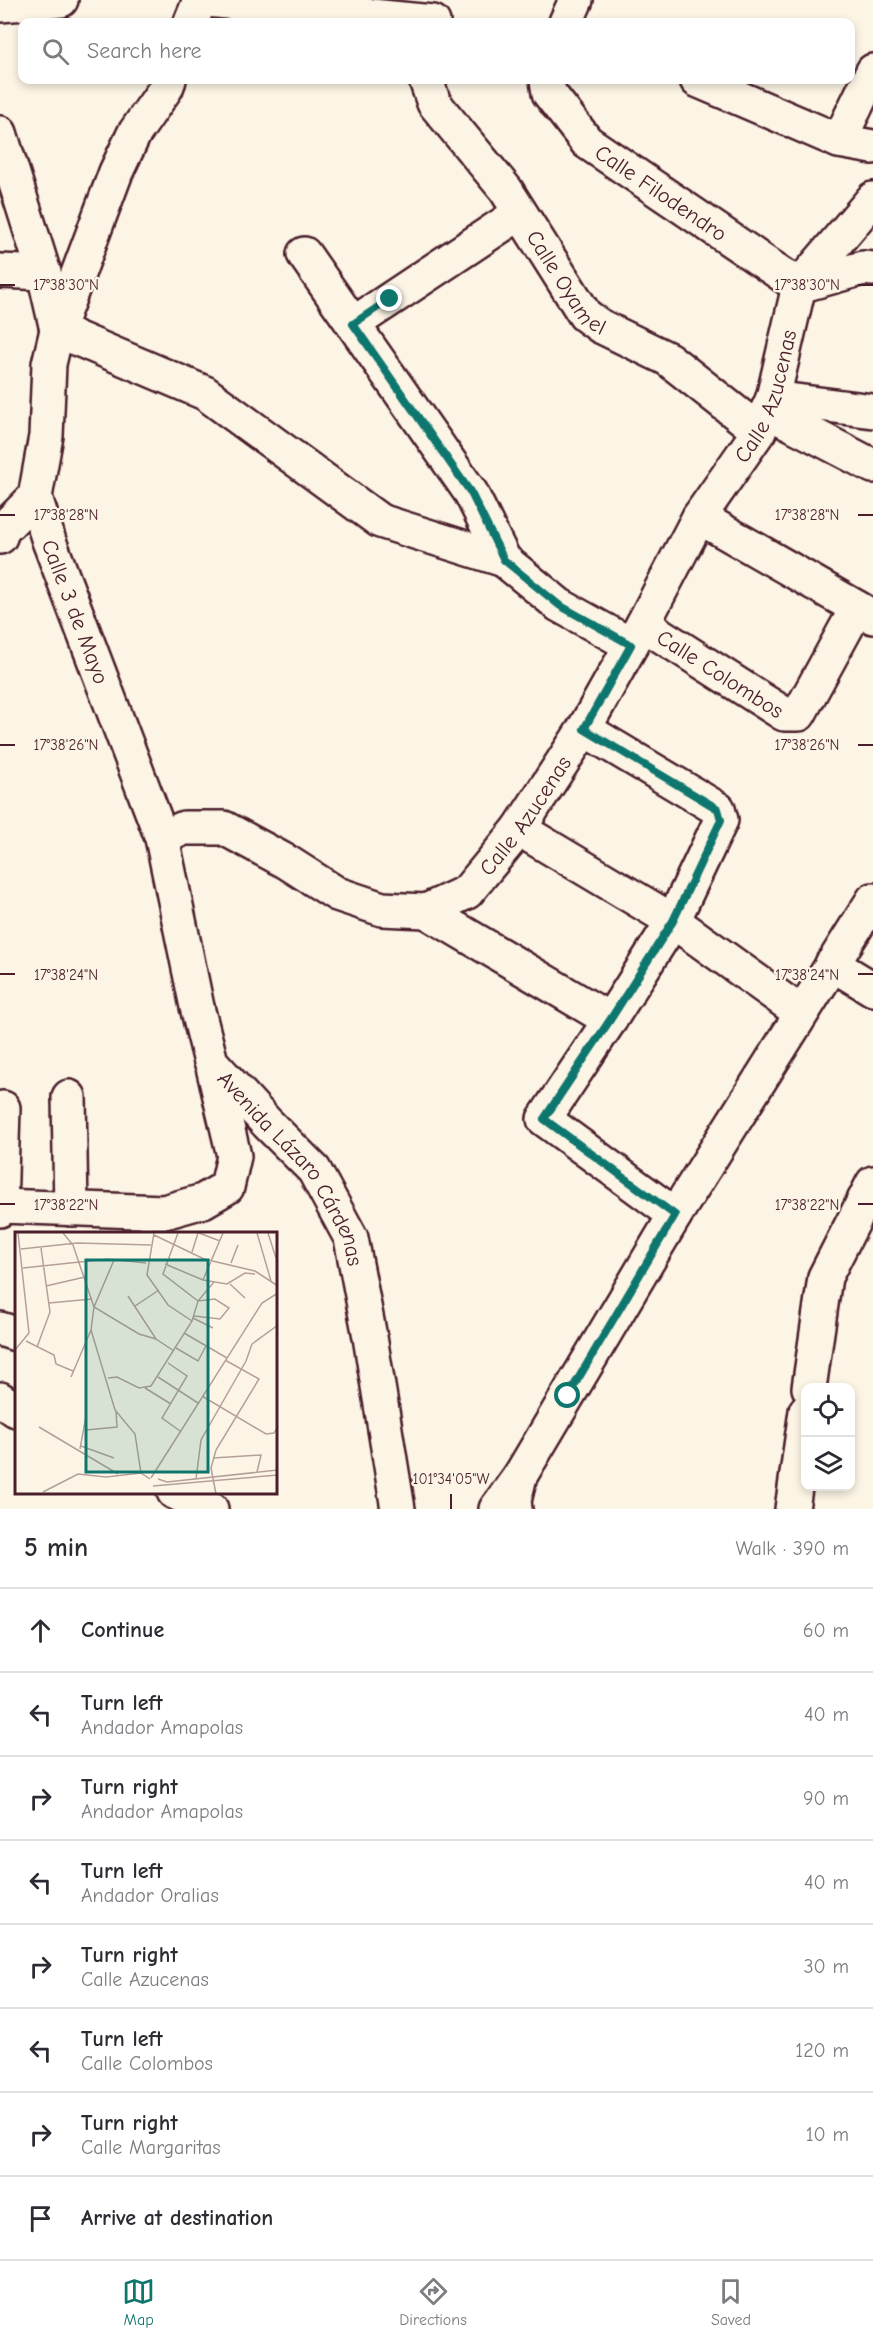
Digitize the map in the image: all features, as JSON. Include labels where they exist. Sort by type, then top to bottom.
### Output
[{"type":"street","points":[[0,5],[61,0]]},
{"type":"street","points":[[193,18],[200,0]]},
{"type":"street","points":[[207,0],[435,15]]},
{"type":"street","points":[[568,18],[576,0]]},
{"type":"street","points":[[838,141],[873,71]]},
{"type":"street","name":"Calle 3 de Mayo","points":[[162,838],[49,541],[35,497],[46,436],[49,364],[57,330],[116,172],[134,134],[168,84]]},
{"type":"street","name":"Calle Oyamel","points":[[427,84],[434,103],[506,190],[585,315],[600,326],[873,466]]},
{"type":"street","name":"Calle Filodendro","points":[[548,84],[549,93],[587,142],[799,286]]},
{"type":"street","points":[[706,84],[838,141],[873,147]]},
{"type":"street","points":[[0,133],[44,273],[57,330],[205,393],[380,521],[504,560]]},
{"type":"street","name":"Calle Azucenas","points":[[162,838],[184,828],[224,828],[288,862],[337,894],[382,909],[426,911],[467,892],[519,829],[584,729],[699,517],[766,413],[799,286],[873,199]]},
{"type":"street","points":[[353,324],[520,213]]},
{"type":"street","name":"Calle Colombos","points":[[304,254],[471,493],[504,560],[559,605],[637,635],[784,714],[799,714],[865,613]]},
{"type":"street","points":[[799,286],[864,268],[873,269]]},
{"type":"street","points":[[0,271],[44,273]]},
{"type":"street","points":[[766,413],[873,411]]},
{"type":"street","points":[[0,537],[3,529],[35,497]]},
{"type":"street","points":[[699,517],[865,613]]},
{"type":"street","points":[[584,729],[718,809],[721,820],[673,921],[544,1119],[675,1215]]},
{"type":"street","points":[[519,829],[673,921],[801,1013]]},
{"type":"street","name":"Avenida Lázaro Cárdenas","points":[[162,838],[197,1007],[211,1062],[314,1170],[351,1238],[370,1337],[398,1509]]},
{"type":"street","points":[[496,1509],[520,1476],[675,1215],[873,900]]},
{"type":"street","points":[[426,911],[610,1020]]},
{"type":"street","points":[[832,964],[873,989]]},
{"type":"street","points":[[3,1108],[1,1208],[164,1212],[203,1201],[227,1187],[234,1156],[211,1062]]},
{"type":"street","points":[[69,1096],[71,1209]]},
{"type":"street","points":[[810,1383],[825,1277],[873,1184]]},
{"type":"street","points":[[0,1329],[15,1334]]},
{"type":"street","points":[[0,1399],[15,1409]]},
{"type":"street","points":[[792,1509],[802,1437]]},
{"type":"street","points":[[515,1509],[514,1501],[520,1476]]},
{"type":"street","points":[[178,1494],[211,1509]]},
{"type":"route","points":[[390,299],[353,324],[471,493],[504,560],[559,605],[631,645],[584,729],[718,809],[721,820],[673,921],[544,1119],[675,1215],[568,1396]]}]
